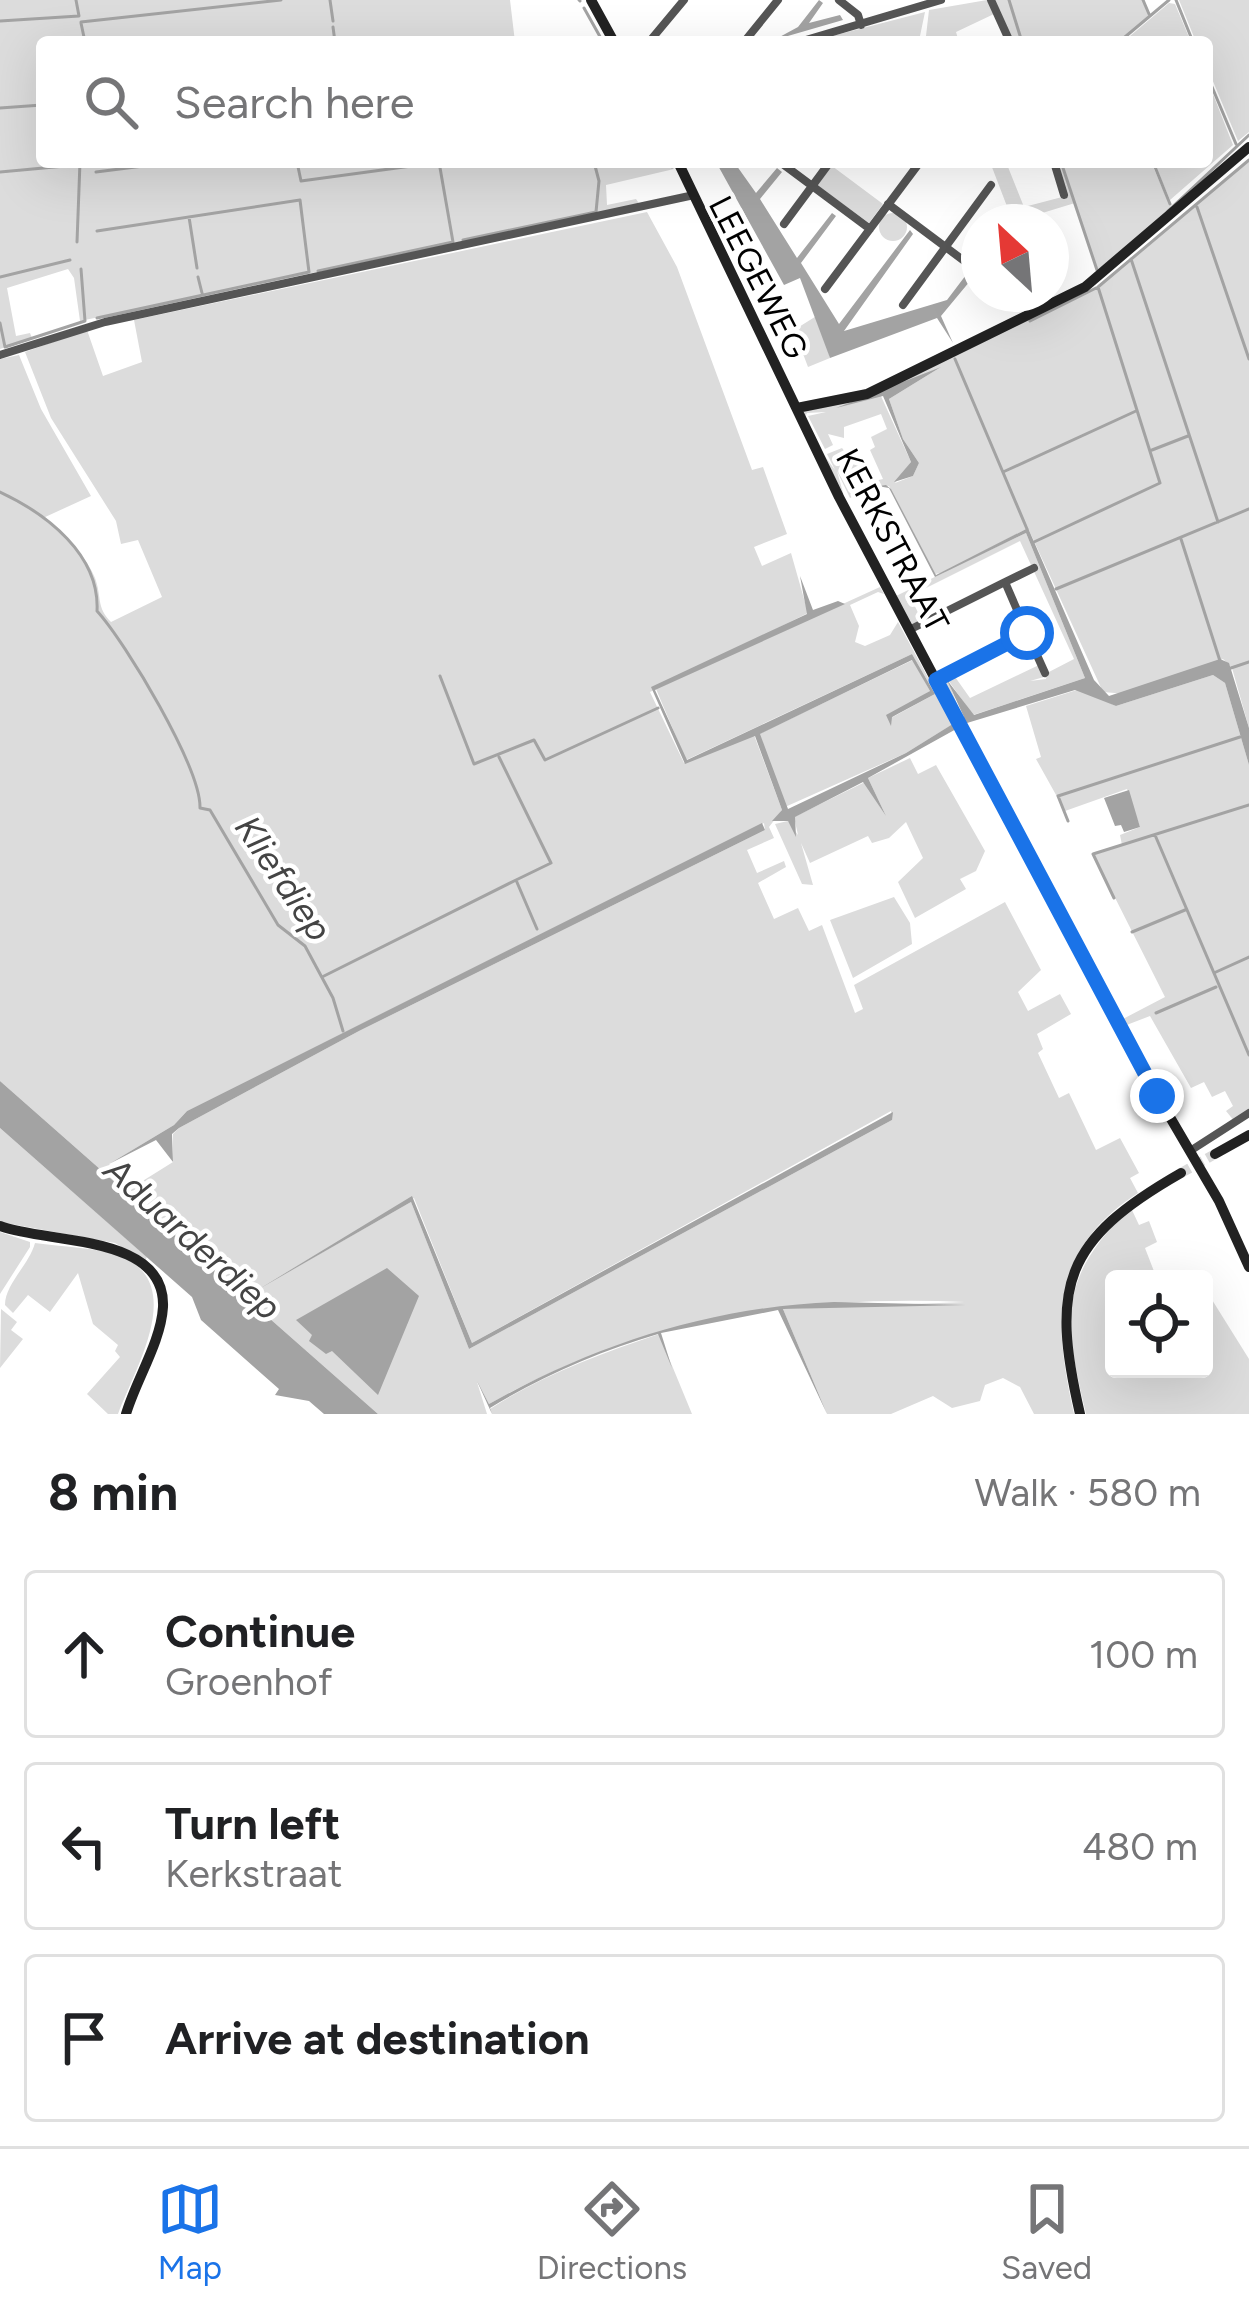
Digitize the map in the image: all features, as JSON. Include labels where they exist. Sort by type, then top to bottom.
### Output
[{"type":"street","points":[[591,0],[611,36]]},
{"type":"street","points":[[654,36],[684,0]]},
{"type":"street","points":[[748,36],[778,0]]},
{"type":"street","points":[[838,0],[858,15],[861,25]]},
{"type":"street","points":[[821,36],[941,0]]},
{"type":"street","points":[[991,0],[1007,36]]},
{"type":"street","name":"LEEGEWEG","points":[[0,355],[105,322],[694,195],[797,408],[867,394],[1107,272],[1249,147]]},
{"type":"street","points":[[681,168],[694,195]]},
{"type":"street","points":[[787,168],[870,229]]},
{"type":"street","points":[[784,224],[826,168]]},
{"type":"street","points":[[825,289],[915,168]]},
{"type":"street","points":[[1056,168],[1064,195]]},
{"type":"street","points":[[903,305],[991,185]]},
{"type":"street","points":[[888,204],[961,259]]},
{"type":"street","name":"KERKSTRAAT","points":[[797,408],[909,630],[1249,1267]]},
{"type":"street","points":[[909,630],[1034,568]]},
{"type":"street","points":[[1005,582],[1045,673]]},
{"type":"street","points":[[936,680],[1027,633]]},
{"type":"street","points":[[1190,1151],[1249,1113]]},
{"type":"street","points":[[1215,1154],[1249,1135]]},
{"type":"street","points":[[1080,1414],[1064,1321],[1077,1266],[1112,1217],[1181,1173]]},
{"type":"street","points":[[0,1226],[104,1245],[151,1272],[163,1306],[126,1414]]},
{"type":"shaded area","points":[[0,0],[510,0],[514,36],[36,36],[36,168],[674,169],[606,185],[607,205],[636,199],[640,205],[80,321],[74,278],[68,269],[7,288],[16,336],[30,333],[32,338],[0,349]]},
{"type":"shaded area","points":[[819,0],[823,3],[809,23],[840,15],[843,20],[781,36],[798,27]]},
{"type":"shaded area","points":[[987,0],[994,14],[956,32],[957,36],[926,36],[929,10]]},
{"type":"shaded area","points":[[994,0],[1144,0],[1150,15],[1126,36],[1010,36]]},
{"type":"shaded area","points":[[1179,0],[1249,0],[1249,132],[1238,141],[1213,81],[1213,36],[1194,36]]},
{"type":"shaded area","points":[[1169,3],[1175,4],[1188,36],[1130,36]]},
{"type":"shaded area","points":[[925,12],[920,36],[832,36]]},
{"type":"shaded area","points":[[1213,94],[1233,145],[1213,162]]},
{"type":"shaded area","points":[[1249,160],[1249,728],[1232,668],[1223,659],[1126,694],[1103,692],[1028,528],[954,567],[1026,533],[1085,678],[973,715],[948,680],[962,718],[942,681],[953,674],[970,698],[1039,665],[1044,677],[1030,681],[1046,679],[1047,673],[1074,659],[1020,541],[910,596],[922,621],[909,625],[896,596],[945,572],[935,574],[889,486],[876,485],[850,498],[837,471],[845,500],[824,455],[835,470],[827,454],[842,448],[849,457],[857,453],[867,475],[859,479],[861,484],[883,479],[870,450],[875,447],[871,437],[887,429],[881,414],[844,427],[844,438],[828,434],[833,445],[825,449],[808,416],[826,412],[807,413],[805,417],[820,451],[802,412],[853,401],[1043,312],[1069,312],[1069,300],[1097,287]],"holes":[[[941,367],[889,399],[903,439],[919,463],[913,476],[895,483],[911,462],[880,394]]]},
{"type":"shaded area","points":[[719,168],[738,168],[756,193],[777,168],[782,172],[760,199],[797,258],[832,213],[836,216],[801,263],[839,324],[910,230],[913,234],[844,331],[947,300],[961,282],[961,292],[941,316],[953,343],[937,318],[830,358],[800,278],[784,285]]},
{"type":"shaded area","points":[[835,168],[883,204],[869,223],[817,185]]},
{"type":"shaded area","points":[[992,168],[1008,168],[1023,204],[1006,204]]},
{"type":"shaded area","points":[[1058,168],[1154,168],[1171,208],[1098,273],[1075,203],[1035,204],[1066,196]]},
{"type":"shaded area","points":[[1157,168],[1207,168],[1170,200]]},
{"type":"shaded area","points":[[647,212],[677,267],[752,470],[763,467],[787,534],[754,547],[762,566],[791,553],[808,613],[650,692],[684,763],[754,735],[782,810],[769,827],[774,838],[747,850],[757,873],[784,861],[786,867],[758,883],[774,919],[798,908],[809,931],[822,925],[855,1013],[863,1009],[854,985],[1005,902],[1041,970],[1018,992],[1028,1011],[1060,994],[1071,1014],[1037,1034],[1043,1049],[1038,1053],[1059,1098],[1069,1093],[1096,1150],[1120,1138],[1139,1173],[1130,1178],[1138,1193],[1088,1238],[1065,1290],[1063,1348],[1074,1414],[1034,1414],[1020,1387],[1003,1378],[985,1385],[980,1401],[952,1408],[933,1396],[891,1414],[827,1414],[783,1309],[965,1302],[902,1301],[840,1303],[779,1309],[720,1318],[602,1351],[489,1404],[477,1382],[487,1414],[378,1414],[0,1081],[0,359],[19,355],[41,409],[91,496],[43,518],[86,561],[111,622],[162,597],[138,540],[121,544],[116,521],[51,418],[25,352],[87,330],[103,376],[142,362],[134,320]],"holes":[[[764,823],[765,830],[359,1031],[179,1128],[173,1134],[173,1162],[133,1187],[109,1164],[174,1125],[187,1111]],[[891,1111],[892,1120],[469,1349],[411,1202],[260,1288],[414,1198],[472,1343]]]},
{"type":"shaded area","points":[[893,213],[903,217],[907,227],[903,237],[893,241],[883,237],[879,227],[883,217]]},
{"type":"shaded area","points":[[818,315],[830,358],[808,367],[794,330]]},
{"type":"shaded area","points":[[941,367],[889,399],[903,439],[919,463],[913,476],[894,482],[911,462],[883,396],[836,408]]},
{"type":"shaded area","points":[[886,485],[891,489],[936,575],[1028,528],[1094,680],[1109,696],[1220,659],[1229,663],[1249,728],[1249,765],[1225,683],[1213,675],[1116,706],[1075,690],[967,723],[868,778],[886,816],[863,782],[795,817],[796,837],[788,821],[772,821],[782,810],[755,736],[685,764],[651,687],[807,614],[800,576],[813,610],[838,601],[845,604],[655,690],[687,760],[912,654],[935,694],[892,717],[891,726],[886,715],[930,691],[912,660],[760,734],[788,809],[906,753],[964,717],[947,680],[974,715],[1085,678],[1026,533],[935,577],[889,488],[877,486]]},
{"type":"shaded area","points":[[880,587],[884,594],[878,592],[850,605],[859,626],[855,642],[865,646],[890,635],[898,622],[953,724],[906,753],[785,807],[759,734],[913,660],[930,691],[891,718],[935,694],[912,654],[686,760],[656,689]]},
{"type":"shaded area","points":[[1213,675],[1225,683],[1249,765],[1249,1109],[1235,1122],[1226,1111],[1233,1106],[1225,1091],[1212,1097],[1204,1082],[1191,1088],[1150,1016],[1124,1026],[1121,1020],[1165,997],[1093,854],[1122,845],[1120,835],[1140,827],[1127,789],[1065,811],[1036,759],[1041,757],[1026,706],[1080,689],[1116,706]]},
{"type":"shaded area","points":[[910,758],[918,774],[936,765],[985,851],[976,871],[960,879],[966,889],[915,918],[898,882],[923,858],[906,822],[889,838],[872,843],[868,836],[810,863],[801,843],[813,885],[802,884],[775,824],[788,821],[798,835],[794,817],[865,782],[886,816],[868,778]]},
{"type":"shaded area","points":[[1129,790],[1140,827],[1124,832],[1121,825],[1115,826],[1104,798]]},
{"type":"shaded area","points":[[762,823],[765,830],[359,1031],[179,1128],[172,1134],[173,1162],[156,1140],[109,1164],[174,1125],[187,1111]]},
{"type":"shaded area","points":[[894,897],[910,923],[912,944],[853,978],[830,920]]},
{"type":"shaded area","points":[[0,1081],[378,1414],[324,1414],[309,1401],[275,1395],[279,1389],[201,1320],[192,1297],[0,1128]]},
{"type":"shaded area","points":[[893,1112],[892,1120],[469,1349],[411,1202],[259,1289],[412,1196],[472,1343]]},
{"type":"shaded area","points":[[0,1128],[147,1257],[145,1261],[115,1243],[0,1222]]},
{"type":"shaded area","points":[[1131,1208],[1139,1225],[1149,1221],[1157,1242],[1145,1248],[1154,1270],[1105,1270],[1105,1378],[1213,1378],[1213,1301],[1249,1359],[1249,1414],[1086,1414],[1073,1352],[1072,1302],[1078,1279],[1107,1233]]},
{"type":"shaded area","points":[[0,1232],[30,1242],[30,1247],[0,1294]]},
{"type":"shaded area","points":[[35,1243],[120,1256],[140,1269],[151,1286],[151,1328],[118,1414],[108,1414],[87,1394],[120,1357],[115,1351],[118,1345],[93,1324],[78,1273],[50,1312],[28,1295],[13,1313],[5,1305]]},
{"type":"shaded area","points":[[387,1268],[419,1296],[378,1395],[332,1351],[326,1354],[309,1341],[312,1335],[296,1320]]},
{"type":"shaded area","points":[[834,1302],[966,1305],[783,1309],[827,1414],[778,1310],[661,1333],[672,1368],[658,1334],[615,1348],[530,1385],[490,1408],[492,1414],[477,1381],[489,1404],[571,1363],[656,1332],[743,1312]]},
{"type":"shaded area","points":[[1,1309],[17,1322],[11,1330],[23,1339],[0,1368]]},
{"type":"shaded area","points":[[659,1334],[692,1414],[492,1414],[490,1409],[551,1376]]},
{"type":"waterway","points":[[0,21],[79,16],[76,0]]},
{"type":"waterway","points":[[81,22],[281,0]]},
{"type":"waterway","points":[[330,0],[333,21]]},
{"type":"waterway","points":[[1009,0],[1020,36]]},
{"type":"waterway","points":[[1143,0],[1149,14]]},
{"type":"waterway","points":[[1126,36],[1169,0]]},
{"type":"waterway","points":[[1176,0],[1191,36]]},
{"type":"waterway","points":[[584,8],[600,36]]},
{"type":"waterway","points":[[81,23],[84,36]]},
{"type":"waterway","points":[[333,27],[334,36]]},
{"type":"waterway","points":[[1213,89],[1236,144]]},
{"type":"waterway","points":[[0,108],[36,105]]},
{"type":"waterway","points":[[1168,211],[1249,135]]},
{"type":"waterway","points":[[1030,321],[1098,287],[1249,160]]},
{"type":"waterway","points":[[0,172],[43,168]]},
{"type":"waterway","points":[[77,242],[80,168]]},
{"type":"waterway","points":[[96,172],[128,168]]},
{"type":"waterway","points":[[298,168],[301,181],[397,168]]},
{"type":"waterway","points":[[318,271],[453,242],[440,168]]},
{"type":"waterway","points":[[463,240],[596,212],[596,168]]},
{"type":"waterway","points":[[1063,168],[1097,270]]},
{"type":"waterway","points":[[1155,168],[1170,204]]},
{"type":"waterway","points":[[97,231],[300,200],[309,272],[97,318]]},
{"type":"waterway","points":[[1197,207],[1249,359]]},
{"type":"waterway","points":[[189,217],[197,268]]},
{"type":"waterway","points":[[1131,259],[1218,522]]},
{"type":"waterway","points":[[0,277],[70,260]]},
{"type":"waterway","points":[[0,323],[5,347],[85,321],[81,269]]},
{"type":"waterway","points":[[198,277],[202,293]]},
{"type":"waterway","points":[[1034,542],[1160,483],[1098,287]]},
{"type":"waterway","points":[[955,359],[1027,529]]},
{"type":"waterway","points":[[1003,472],[1136,411]]},
{"type":"waterway","points":[[1152,450],[1188,436]]},
{"type":"waterway","name":"Kliefdiep","points":[[0,492],[52,525],[80,555],[96,591],[97,611],[143,677],[175,737],[200,808],[210,810],[278,925],[305,946],[333,998],[343,1031]]},
{"type":"waterway","points":[[1056,589],[1249,509]]},
{"type":"waterway","points":[[1181,539],[1220,661]]},
{"type":"waterway","points":[[1228,669],[1249,662]]},
{"type":"waterway","points":[[440,676],[474,764],[534,740],[545,760],[658,708]]},
{"type":"waterway","points":[[1068,821],[1058,796],[1240,737]]},
{"type":"waterway","points":[[499,757],[551,863],[516,880],[537,929]]},
{"type":"waterway","points":[[1114,898],[1093,854],[1249,805]]},
{"type":"waterway","points":[[1155,835],[1249,1055]]},
{"type":"waterway","points":[[324,976],[516,880]]},
{"type":"waterway","points":[[1132,932],[1185,910]]},
{"type":"waterway","points":[[1216,972],[1249,957]]},
{"type":"waterway","points":[[1156,1013],[1216,987]]},
{"type":"tunnel","points":[[1181,1173],[1215,1154]]},
{"type":"route","points":[[1027,633],[936,680],[1157,1096]]},
{"type":"water label","name":"Aduarderdiep","points":[[193,1238]]}]
